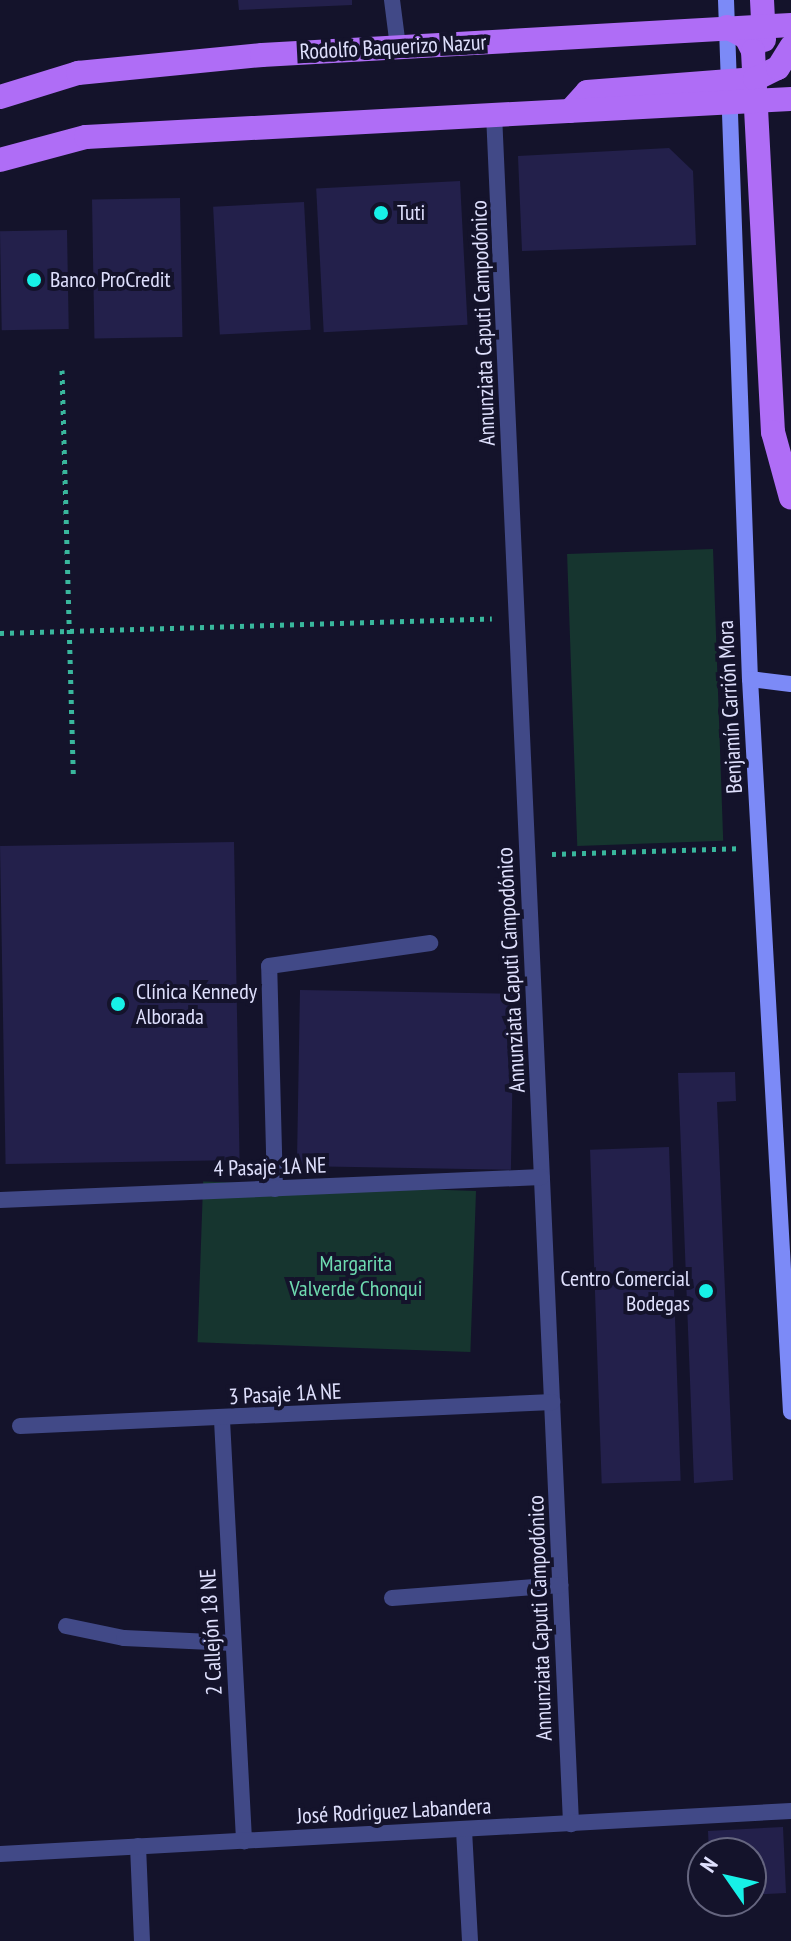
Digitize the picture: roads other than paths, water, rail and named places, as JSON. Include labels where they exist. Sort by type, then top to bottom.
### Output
[{"type":"main road","points":[[726,0],[727,27],[749,41],[748,87],[773,432],[791,498]]},
{"type":"main road","points":[[748,87],[763,25],[762,0]]},
{"type":"main road","name":"Rodolfo Baquerizo Nazur","points":[[0,97],[78,73],[398,47],[791,25]]},
{"type":"main road","points":[[748,87],[791,47]]},
{"type":"main road","points":[[0,160],[86,137],[570,111],[748,87],[791,98]]},
{"type":"main road","name":"Benjamín Carrión Mora","points":[[748,87],[750,679],[791,1412]]},
{"type":"main road","points":[[750,679],[791,684]]},
{"type":"street","points":[[392,0],[398,47]]},
{"type":"street","name":"Annunziata Caputi Campodónico","points":[[494,114],[571,1824]]},
{"type":"street","points":[[275,1189],[269,966],[430,943]]},
{"type":"street","name":"4 Pasaje 1A NE","points":[[0,1200],[542,1177]]},
{"type":"street","name":"3 Pasaje 1A NE","points":[[20,1426],[222,1420],[552,1402]]},
{"type":"street","name":"2 Callejón 18 NE","points":[[222,1420],[244,1841]]},
{"type":"street","points":[[392,1598],[561,1585]]},
{"type":"street","points":[[66,1626],[124,1638],[233,1643]]},
{"type":"street","name":"José Rodriguez Labandera","points":[[0,1854],[791,1811]]},
{"type":"street","points":[[464,1830],[470,1941]]},
{"type":"street","points":[[138,1846],[142,1941]]},
{"type":"place","name":"Tuti","points":[[381,213]]},
{"type":"place","name":"Banco ProCredit","points":[[34,280]]},
{"type":"place","name":"Clínica Kennedy Alborada","points":[[118,1004]]},
{"type":"place","name":"Centro Comercial Bodegas","points":[[706,1291]]},
{"type":"park label","name":"Margarita Valverde Chonqui","points":[[356,1276]]}]
